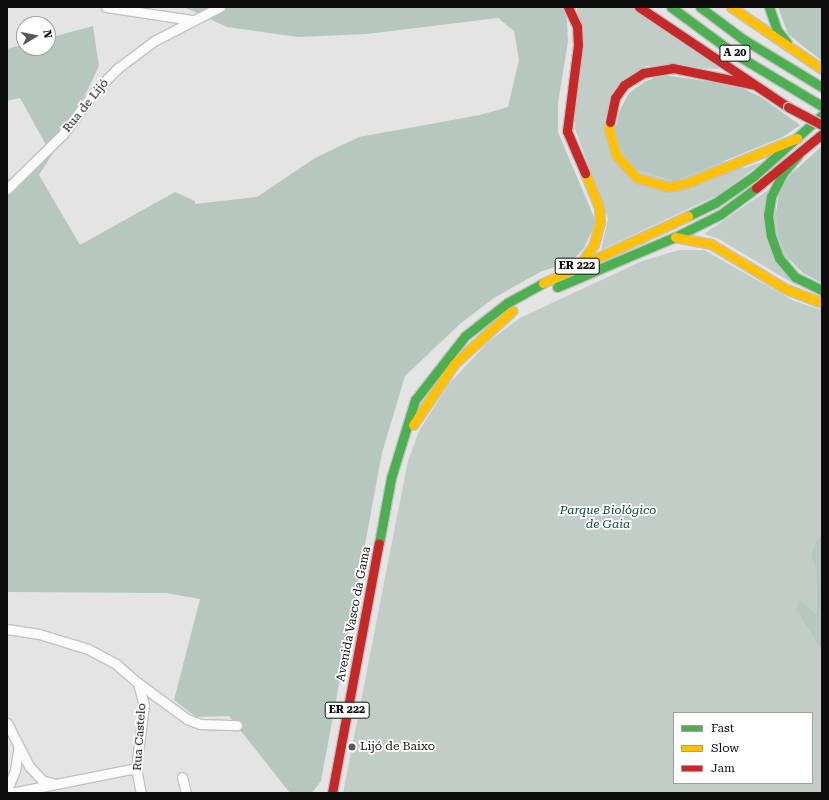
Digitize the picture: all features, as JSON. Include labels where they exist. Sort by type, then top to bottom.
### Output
[{"type":"main road","points":[[568,7],[577,26],[578,45],[567,131],[599,207],[600,221],[594,244],[580,265]]},
{"type":"main road","points":[[639,7],[751,84],[788,107],[822,125]]},
{"type":"main road","name":"A 20","points":[[671,7],[735,54],[801,95],[822,106]]},
{"type":"main road","name":"A 20","points":[[700,7],[743,39],[818,85]]},
{"type":"main road","points":[[731,7],[793,51],[822,69]]},
{"type":"main road","points":[[769,7],[777,30],[793,51]]},
{"type":"main road","points":[[751,84],[673,68],[643,73],[624,85],[615,98],[609,130],[616,155],[636,178],[668,187],[694,180],[797,138]]},
{"type":"main road","name":"Avenida Vasco da Gama","points":[[332,793],[392,478],[415,400],[465,336],[517,296],[580,265],[715,203],[754,176],[822,115]]},
{"type":"main road","name":"Avenida Vasco da Gama","points":[[402,441],[454,364],[510,312],[557,287],[675,237],[742,200],[822,134]]},
{"type":"main road","points":[[798,155],[783,173],[771,197],[768,215],[771,236],[779,258],[795,277],[822,290]]},
{"type":"main road","points":[[675,237],[711,244],[732,254],[786,289],[822,303]]},
{"type":"street","points":[[106,7],[192,20]]},
{"type":"street","name":"Rua de Lijó","points":[[7,190],[63,134],[96,90],[118,68],[154,41],[192,20],[220,7]]},
{"type":"street","points":[[7,629],[39,634],[88,649],[116,664],[138,683],[187,720],[200,724],[237,725]]},
{"type":"street","name":"Rua Castelo","points":[[138,683],[144,705],[136,768],[141,793]]},
{"type":"street","points":[[7,723],[29,766],[43,781],[56,784]]},
{"type":"street","points":[[7,790],[15,770],[19,746]]},
{"type":"street","points":[[11,793],[136,768]]},
{"type":"street","points":[[182,777],[186,793]]},
{"type":"green space","points":[[577,7],[633,7],[720,69],[645,66],[604,120],[744,168],[763,162],[718,195],[601,250],[608,219],[575,129]]},
{"type":"green space","points":[[771,188],[796,285],[719,239],[704,234]]},
{"type":"green space","name":"Parque Biológico de Gaia","points":[[679,250],[704,250],[794,301],[822,310],[822,535],[815,542],[811,555],[816,573],[817,616],[799,601],[796,609],[822,652],[822,793],[343,793],[408,461],[419,431],[448,385],[489,341],[520,318],[642,261]]},
{"type":"shaded area","points":[[184,7],[564,7],[567,21],[568,41],[558,103],[558,132],[596,222],[584,248],[572,261],[540,272],[494,298],[461,323],[405,376],[382,453],[321,781],[312,793],[290,793],[229,716],[196,717],[174,700],[200,599],[166,593],[7,592],[7,180],[51,154],[20,98],[7,101],[7,49],[16,46],[16,56],[56,56],[56,36],[93,26],[99,66],[68,130],[39,175],[80,245],[175,192],[195,201],[195,204],[257,197],[315,158],[359,137],[480,115],[508,107],[519,60],[514,31],[498,18],[367,34],[298,37],[227,27]]},
{"type":"shaded area","points":[[778,7],[822,7],[822,61],[788,34]]},
{"type":"shaded area","points":[[663,75],[735,85],[761,97],[800,125],[783,137],[675,181],[636,169],[623,153],[615,132],[619,112],[629,93],[646,81]]},
{"type":"shaded area","points":[[822,146],[822,283],[803,273],[790,260],[779,238],[776,214],[779,192],[790,175]]},
{"type":"shaded area","points":[[822,535],[822,652],[796,609],[799,600],[817,615],[816,573],[811,555],[815,542]]},
{"type":"traffic: fast","points":[[671,7],[735,54],[822,106]]},
{"type":"traffic: fast","points":[[700,7],[743,39],[822,87]]},
{"type":"traffic: fast","points":[[769,7],[777,30],[787,43]]},
{"type":"traffic: fast","points":[[688,216],[715,203],[754,176],[822,115]]},
{"type":"traffic: fast","points":[[798,155],[783,173],[771,197],[768,215],[771,236],[779,258],[795,277],[822,290]]},
{"type":"traffic: fast","points":[[557,287],[675,237],[721,214],[756,188]]},
{"type":"traffic: fast","points":[[379,543],[391,478],[415,400],[465,336],[507,303],[543,283]]},
{"type":"traffic: slow","points":[[731,7],[822,69]]},
{"type":"traffic: slow","points":[[610,122],[609,130],[616,155],[637,178],[668,187],[687,183],[797,138]]},
{"type":"traffic: slow","points":[[580,265],[594,244],[600,221],[599,207],[585,173]]},
{"type":"traffic: slow","points":[[543,283],[688,216]]},
{"type":"traffic: slow","points":[[675,237],[711,244],[786,289],[822,303]]},
{"type":"traffic: slow","points":[[413,425],[454,364],[512,311]]},
{"type":"traffic: jam","points":[[568,7],[577,26],[578,45],[567,131],[585,173]]},
{"type":"traffic: jam","points":[[639,7],[788,107]]},
{"type":"traffic: jam","points":[[610,122],[615,98],[624,85],[643,73],[673,68],[751,84]]},
{"type":"traffic: jam","points":[[788,107],[822,125]]},
{"type":"traffic: jam","points":[[756,188],[822,134]]},
{"type":"traffic: jam","points":[[332,793],[379,543]]},
{"type":"place","name":"Lijó de Baixo","points":[[352,747]]}]
